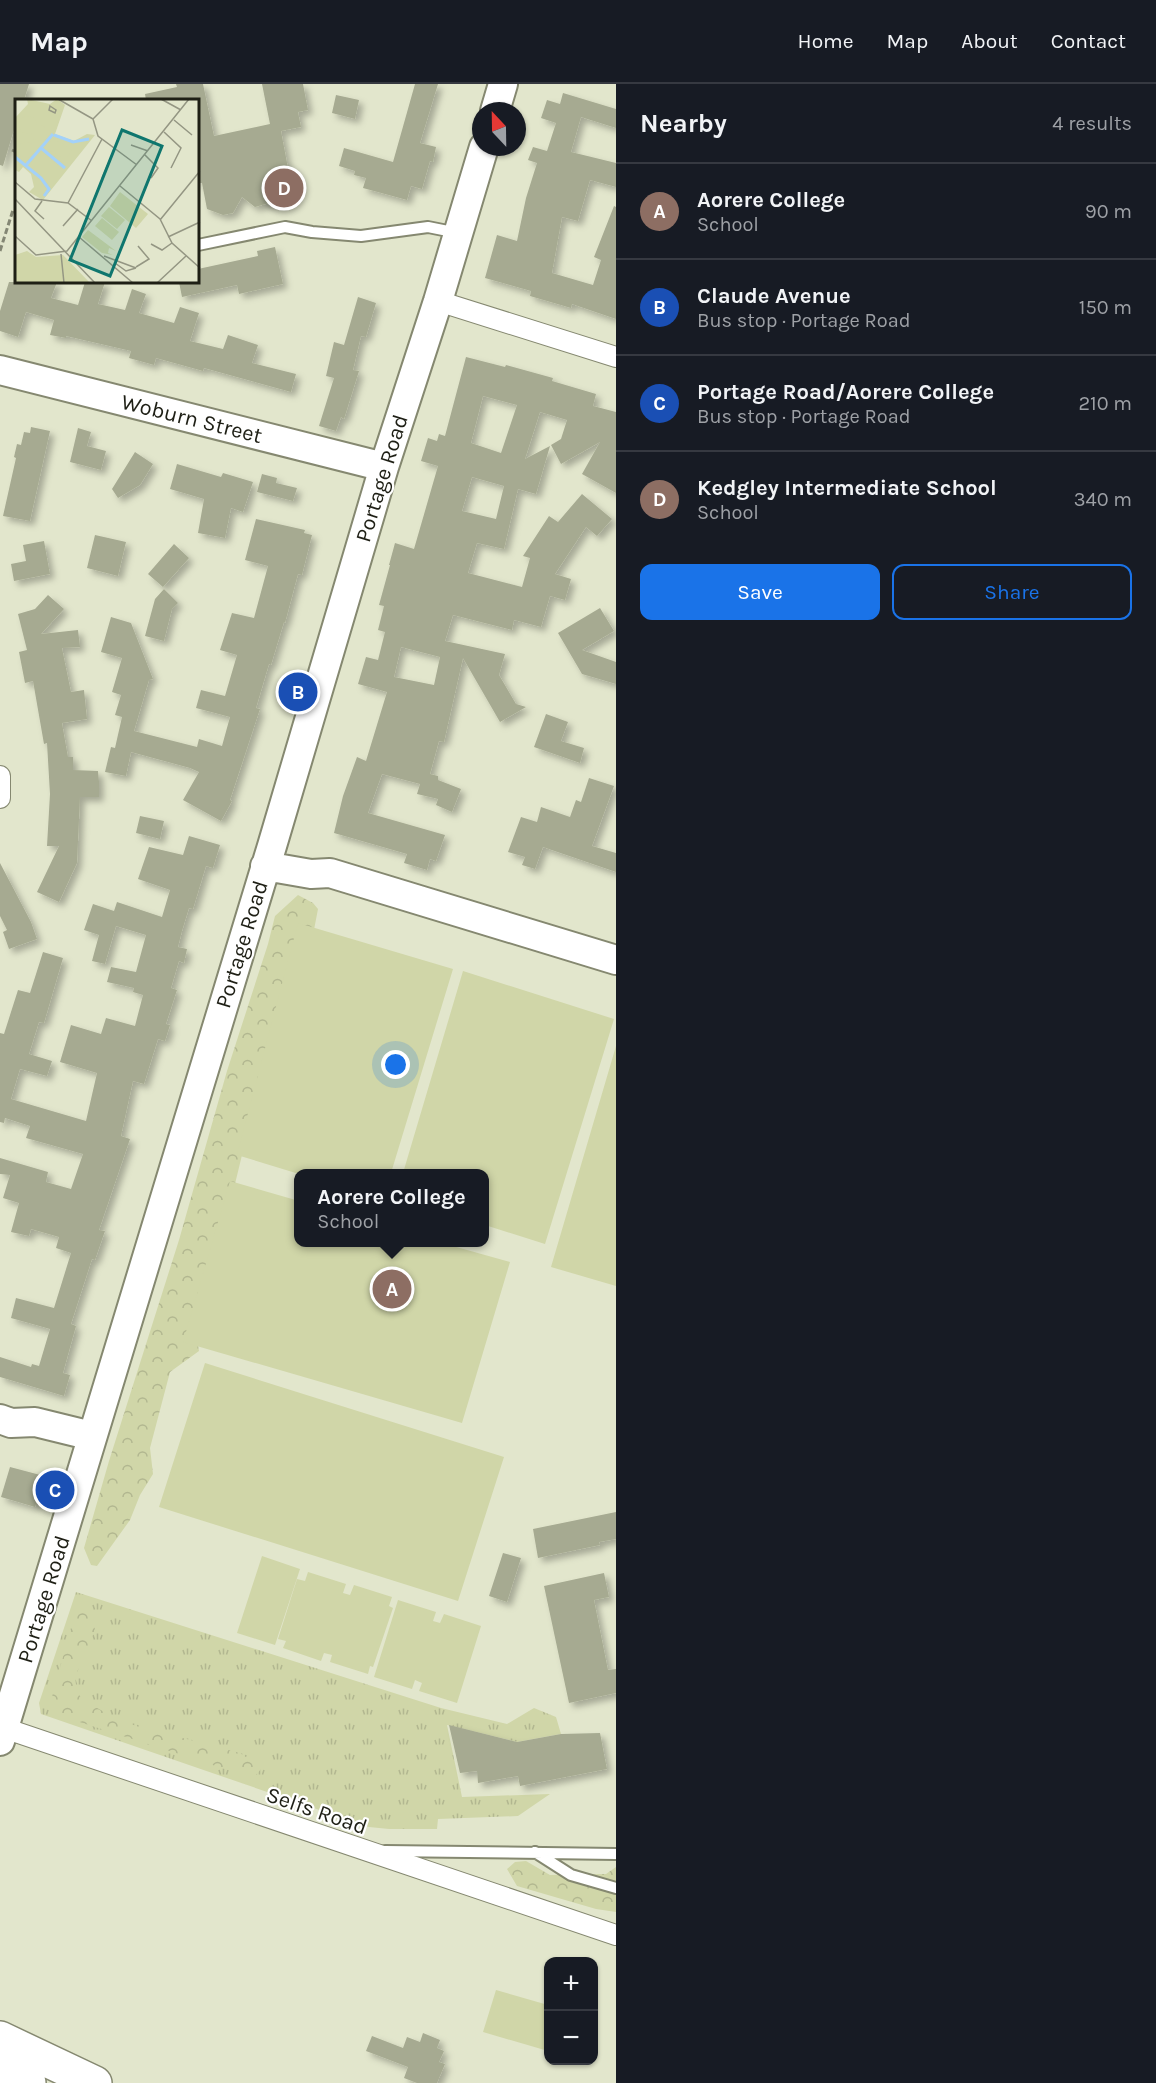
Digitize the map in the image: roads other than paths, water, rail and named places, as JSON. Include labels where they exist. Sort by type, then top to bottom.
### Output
[{"type":"highway","points":[[0,2038],[95,2083]]},
{"type":"highway","points":[[0,2069],[29,2083]]},
{"type":"main road","points":[[498,102],[503,84]]},
{"type":"main road","name":"Portage Road","points":[[2,1734],[269,856],[384,467],[438,301],[481,156]]},
{"type":"main road","name":"Woburn Street","points":[[0,370],[384,467]]},
{"type":"main road","points":[[269,856],[311,874],[330,873],[616,960]]},
{"type":"main road","points":[[6,1421],[25,1435],[89,1445]]},
{"type":"street","points":[[438,301],[616,357]]},
{"type":"street","points":[[0,776],[0,798]]},
{"type":"street","name":"Selfs Road","points":[[2,1734],[616,1935]]},
{"type":"lane","points":[[200,245],[285,227],[361,236],[428,227],[458,233]]},
{"type":"lane","points":[[363,1851],[616,1854]]},
{"type":"lane","points":[[535,1852],[572,1875],[616,1888]]},
{"type":"place","name":"Kedgley Intermediate School","points":[[284,188]]},
{"type":"place","name":"Claude Avenue","points":[[298,692]]},
{"type":"place","name":"Aorere College","points":[[392,1289]]},
{"type":"place","name":"Portage Road/Aorere College","points":[[55,1490]]}]
